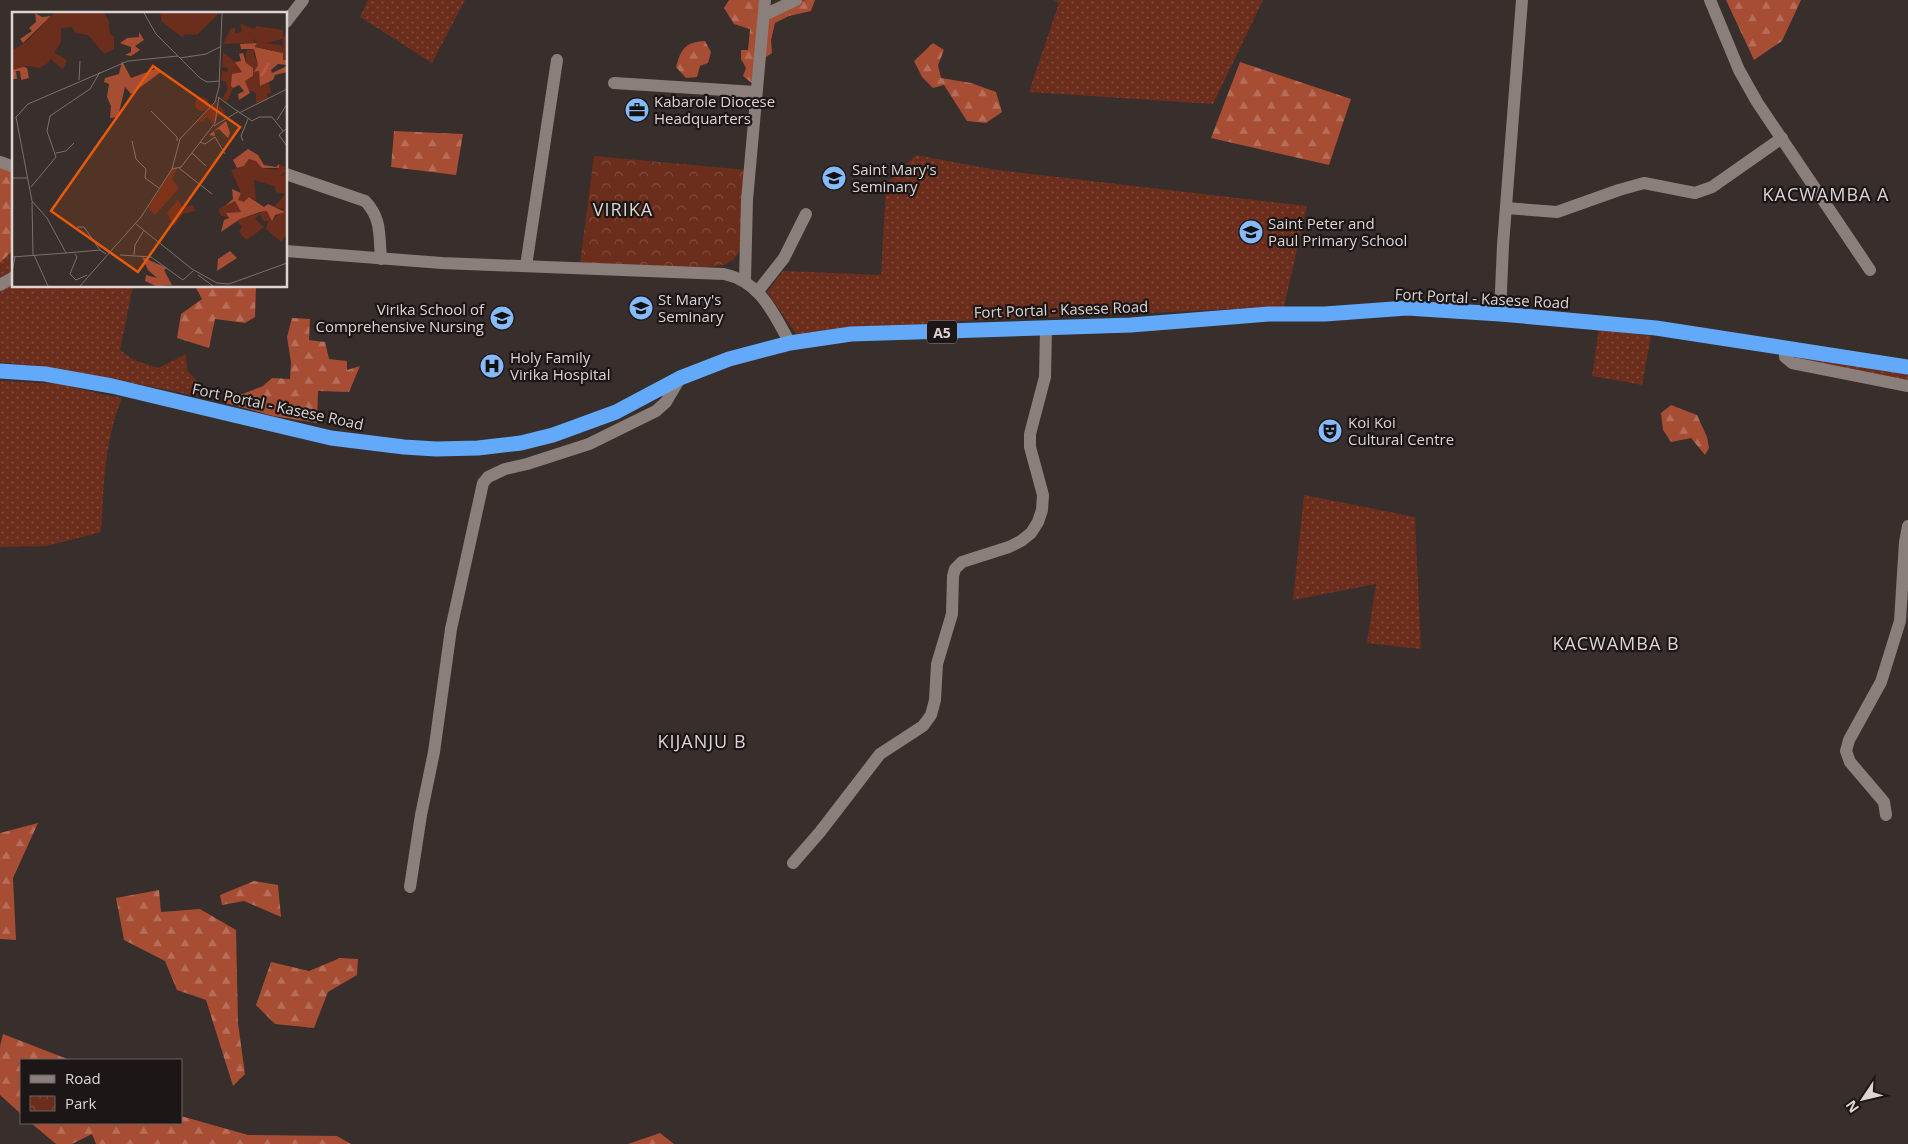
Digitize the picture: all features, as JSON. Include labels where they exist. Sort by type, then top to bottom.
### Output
[{"type":"highway","name":"Fort Portal - Kasese Road","points":[[0,371],[45,374],[112,386],[331,438],[436,449],[478,448],[520,443],[554,435],[616,412],[680,378],[738,356],[790,343],[851,334],[1132,325],[1270,314],[1325,314],[1408,308],[1656,328],[1908,367]]},
{"type":"street","points":[[288,20],[304,0]]},
{"type":"street","points":[[744,280],[747,200],[765,0]]},
{"type":"street","points":[[764,15],[796,0]]},
{"type":"street","points":[[1500,314],[1522,0]]},
{"type":"street","points":[[1710,0],[1739,70],[1758,102],[1870,270]]},
{"type":"street","points":[[526,266],[557,60]]},
{"type":"street","points":[[614,84],[756,92]]},
{"type":"street","points":[[1506,208],[1557,212],[1644,183],[1695,193],[1712,187],[1782,138]]},
{"type":"street","points":[[0,162],[12,166]]},
{"type":"street","points":[[288,175],[365,201],[373,209],[377,218],[381,259]]},
{"type":"street","points":[[758,291],[784,258],[806,214]]},
{"type":"street","points":[[288,251],[381,259],[724,274],[744,280],[758,291],[790,343]]},
{"type":"street","points":[[0,285],[12,277]]},
{"type":"street","points":[[793,863],[820,832],[880,754],[923,726],[931,715],[937,664],[952,614],[955,568],[962,562],[1009,547],[1031,533],[1038,522],[1042,510],[1043,495],[1030,446],[1030,434],[1045,377],[1046,328]]},
{"type":"street","points":[[1785,347],[1785,357],[1792,363],[1908,386]]},
{"type":"street","points":[[410,887],[421,815],[434,752],[451,629],[483,483],[488,478],[505,469],[589,444],[656,412],[666,402],[680,378]]},
{"type":"street","points":[[1886,814],[1884,802],[1850,762],[1846,751],[1849,740],[1881,682],[1900,621],[1905,542],[1908,526]]},
{"type":"green space","points":[[368,0],[465,0],[432,63],[360,17]]},
{"type":"green space","points":[[729,0],[762,0],[754,85],[743,76],[746,68],[741,59],[741,50],[748,50],[750,29],[734,24],[724,8]]},
{"type":"green space","points":[[815,0],[811,11],[789,16],[775,23],[771,40],[772,53],[762,60],[766,17],[799,1]]},
{"type":"green space","points":[[1054,0],[1263,0],[1213,104],[1029,92],[1059,3]]},
{"type":"green space","points":[[1726,0],[1801,0],[1782,41],[1754,60]]},
{"type":"green space","points":[[705,41],[711,52],[708,63],[700,66],[697,77],[686,78],[676,67],[682,51],[688,45]]},
{"type":"green space","points":[[933,43],[944,50],[938,65],[941,78],[971,83],[996,92],[1002,112],[986,123],[967,121],[944,85],[933,88],[922,77],[914,61]]},
{"type":"green space","points":[[1240,62],[1351,99],[1329,165],[1211,138]]},
{"type":"green space","points":[[394,131],[463,134],[456,175],[391,167]]},
{"type":"green space","points":[[916,155],[997,170],[1307,206],[1284,307],[958,321],[797,335],[767,292],[783,271],[881,275],[886,184]]},
{"type":"green space","points":[[594,156],[747,170],[741,249],[734,259],[724,265],[700,268],[580,263]]},
{"type":"green space","points":[[0,166],[12,169],[12,251],[0,263]]},
{"type":"green space","points":[[12,251],[12,273],[0,280],[0,263]]},
{"type":"green space","points":[[12,283],[12,288],[133,288],[120,350],[134,360],[158,368],[186,354],[187,370],[213,399],[71,371],[0,362],[0,290]]},
{"type":"green space","points":[[196,288],[256,288],[255,317],[245,323],[215,319],[209,348],[177,338],[181,314],[202,299]]},
{"type":"green space","points":[[292,318],[310,319],[309,340],[325,342],[329,359],[347,361],[347,370],[360,366],[349,392],[318,391],[317,423],[273,416],[222,402],[263,386],[272,378],[290,379],[291,362],[287,337]]},
{"type":"green space","points":[[1599,329],[1651,336],[1642,385],[1592,376]]},
{"type":"green space","points":[[1796,355],[1908,371],[1908,381],[1796,359]]},
{"type":"green space","points":[[0,381],[61,384],[122,398],[108,448],[101,532],[47,546],[0,547]]},
{"type":"green space","points":[[1671,405],[1697,415],[1707,437],[1709,448],[1705,455],[1691,438],[1671,442],[1663,430],[1661,413]]},
{"type":"green space","points":[[1304,495],[1415,517],[1421,649],[1367,643],[1376,584],[1293,600]]},
{"type":"green space","points":[[38,823],[13,878],[16,940],[0,939],[0,833]]},
{"type":"green space","points":[[254,881],[278,885],[281,917],[244,901],[222,905],[220,895]]},
{"type":"green space","points":[[159,890],[161,912],[200,909],[236,930],[238,1023],[245,1074],[233,1086],[206,1000],[177,990],[165,961],[124,940],[116,898]]},
{"type":"green space","points":[[340,958],[358,959],[357,975],[328,992],[314,1028],[275,1024],[256,1005],[271,962],[309,971]]},
{"type":"green space","points":[[3,1034],[67,1059],[20,1059],[20,1113],[0,1095],[0,1046]]},
{"type":"green space","points":[[182,1116],[248,1135],[337,1136],[351,1144],[96,1144],[92,1134],[72,1144],[56,1144],[32,1124],[182,1124]]},
{"type":"green space","points":[[660,1133],[674,1144],[628,1144]]},
{"type":"place","name":"Kabarole Diocese Headquarters","points":[[637,110]]},
{"type":"place","name":"Saint Mary's Seminary","points":[[834,178]]},
{"type":"place","name":"Saint Peter and Paul Primary School","points":[[1251,232]]},
{"type":"place","name":"St Mary's Seminary","points":[[641,308]]},
{"type":"place","name":"Virika School of Comprehensive Nursing","points":[[502,318]]},
{"type":"place","name":"Holy Family Virika Hospital","points":[[492,366]]},
{"type":"place","name":"Koi Koi Cultural Centre","points":[[1330,431]]},
{"type":"district","name":"KACWAMBA A","points":[[1826,194]]},
{"type":"district","name":"VIRIKA","points":[[623,209]]},
{"type":"district","name":"KACWAMBA B","points":[[1616,643]]},
{"type":"district","name":"KIJANJU B","points":[[702,741]]}]
